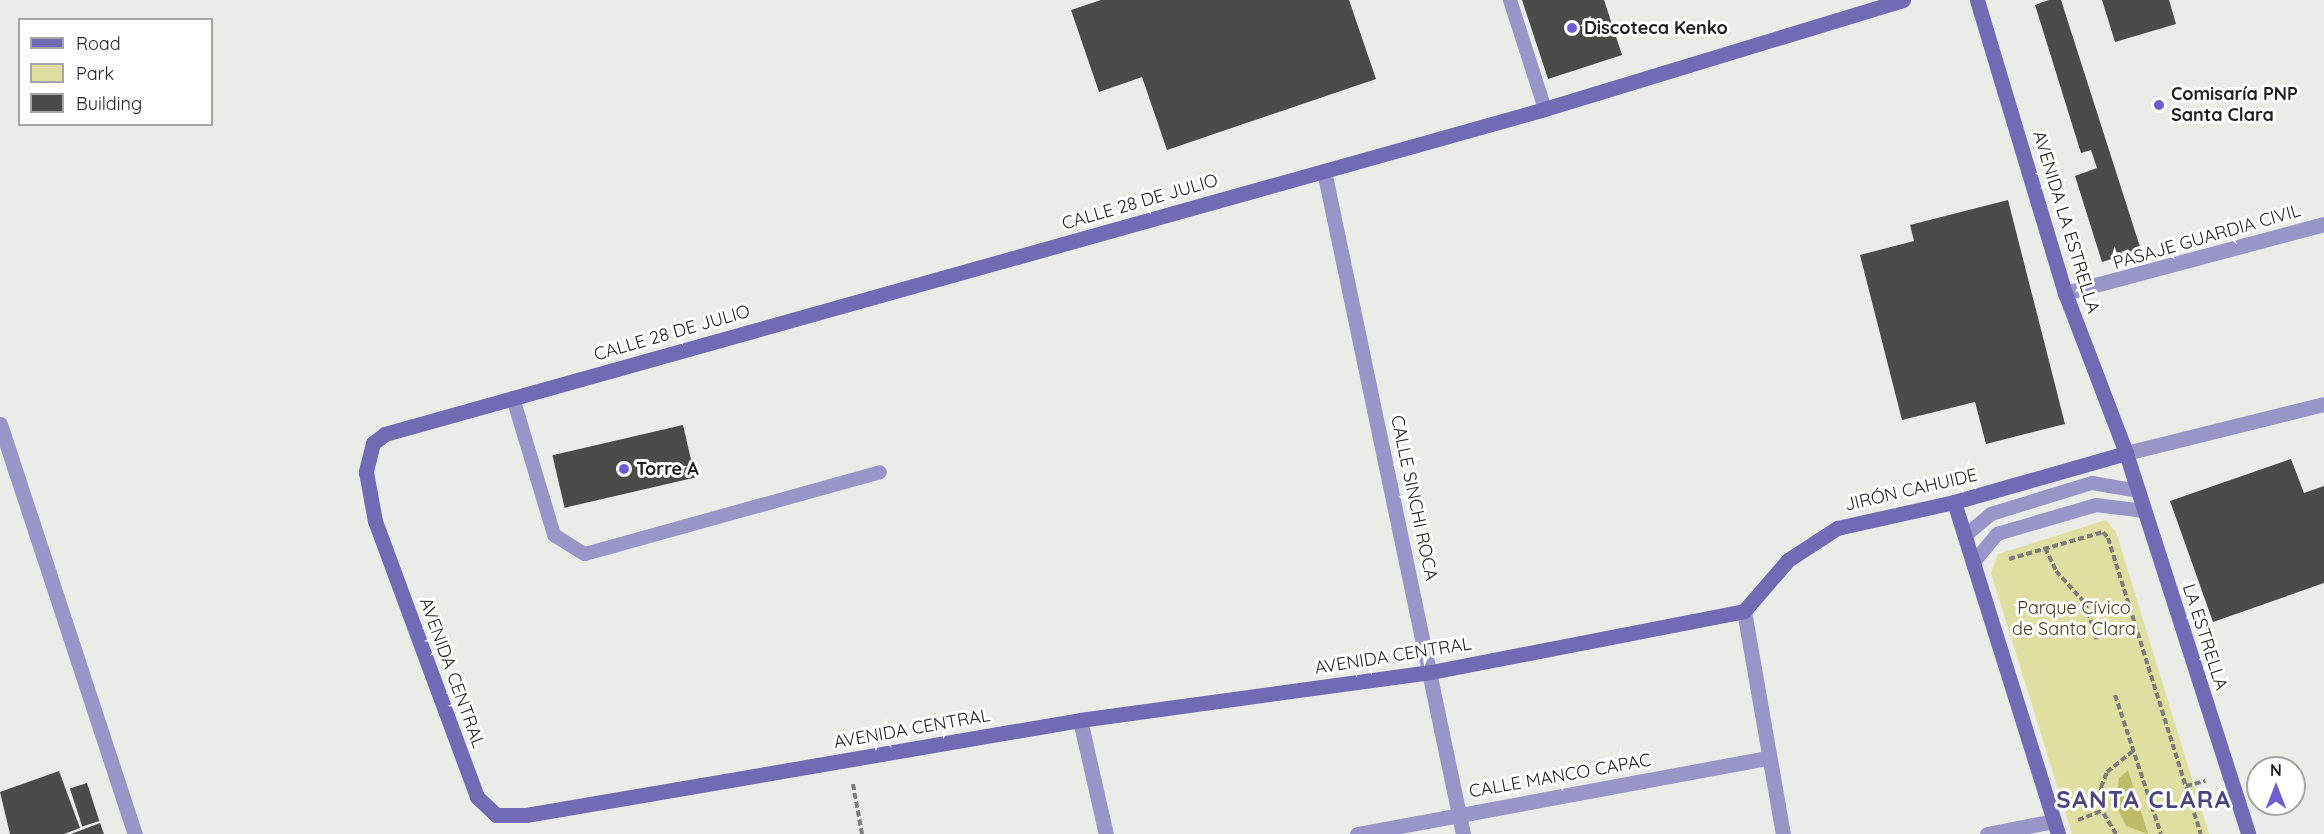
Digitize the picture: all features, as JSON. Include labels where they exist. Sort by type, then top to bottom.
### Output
[{"type":"street","name":"CALLE 28 DE JULIO","points":[[386,434],[1545,109],[1903,0]]},
{"type":"street","name":"AVENIDA LA ESTRELLA","points":[[1977,0],[2065,293],[2126,453]]},
{"type":"street","name":"CALLE SINCHI ROCA","points":[[1324,171],[1431,672],[1463,834]]},
{"type":"street","name":"PASAJE GUARDIA CIVIL","points":[[2065,293],[2324,224]]},
{"type":"street","points":[[2126,453],[2324,404]]},
{"type":"street","points":[[0,424],[135,834]]},
{"type":"street","name":"AVENIDA CENTRAL","points":[[386,434],[373,443],[366,472],[375,521],[477,797],[496,814],[526,814],[1080,720],[1431,672],[1744,611]]},
{"type":"street","name":"LA ESTRELLA","points":[[2126,453],[2248,834]]},
{"type":"street","name":"JIRÓN CAHUIDE","points":[[1744,611],[1788,560],[1837,528],[1954,502],[2126,453]]},
{"type":"street","points":[[1954,502],[2055,827],[1987,834]]},
{"type":"street","points":[[1744,611],[1783,834]]},
{"type":"street","points":[[1080,720],[1106,834]]},
{"type":"street","name":"CALLE MANCO CAPAC","points":[[1358,834],[1769,758]]},
{"type":"lane","points":[[1510,0],[1545,109]]},
{"type":"lane","points":[[513,398],[555,535],[585,554],[880,472]]},
{"type":"lane","points":[[1965,536],[1991,513],[2092,483],[2139,492]]},
{"type":"lane","points":[[1973,563],[1997,534],[2096,505],[2145,511]]},
{"type":"path","points":[[2038,522],[2046,549],[2056,571],[2085,603],[2097,639]]},
{"type":"path","points":[[2001,566],[2046,549],[2103,532],[2108,538],[2201,834]]},
{"type":"path","points":[[2115,695],[2161,834]]},
{"type":"path","points":[[2116,834],[2100,804],[2101,788],[2107,772],[2134,750]]},
{"type":"path","points":[[848,760],[862,834]]},
{"type":"green space","name":"Parque Cívico de Santa Clara","points":[[2106,520],[2116,532],[2209,834],[2072,834],[1991,573],[1998,554]]},
{"type":"shaded area","points":[[2128,770],[2148,834],[2126,826],[2115,803],[2119,778]]},
{"type":"building","points":[[1101,0],[1349,0],[1376,79],[1167,150],[1142,77],[1099,92],[1071,10]]},
{"type":"building","name":"Discoteca Kenko","points":[[1522,0],[1604,0],[1622,55],[1548,79]]},
{"type":"building","points":[[2049,0],[2061,0],[2141,250],[2102,262],[2075,176],[2097,168],[2091,150],[2081,153],[2035,5]]},
{"type":"building","points":[[2102,0],[2169,0],[2176,24],[2115,42]]},
{"type":"building","points":[[2008,200],[2065,424],[1986,444],[1975,402],[1902,420],[1860,255],[1914,241],[1910,225]]},
{"type":"building","name":"Torre A","points":[[683,425],[695,478],[565,508],[552,455]]},
{"type":"building","points":[[2291,459],[2304,493],[2324,486],[2324,583],[2213,622],[2170,501]]},
{"type":"building","points":[[59,771],[80,828],[64,834],[10,834],[0,792]]},
{"type":"building","points":[[87,783],[99,821],[82,827],[70,789]]},
{"type":"building","points":[[100,823],[104,834],[71,834]]},
{"type":"place","name":"Discoteca Kenko","points":[[1572,28]]},
{"type":"place","name":"Comisaría PNP Santa Clara","points":[[2159,105]]},
{"type":"place","name":"Torre A","points":[[624,469]]},
{"type":"district","name":"SANTA CLARA","points":[[2144,800]]}]
